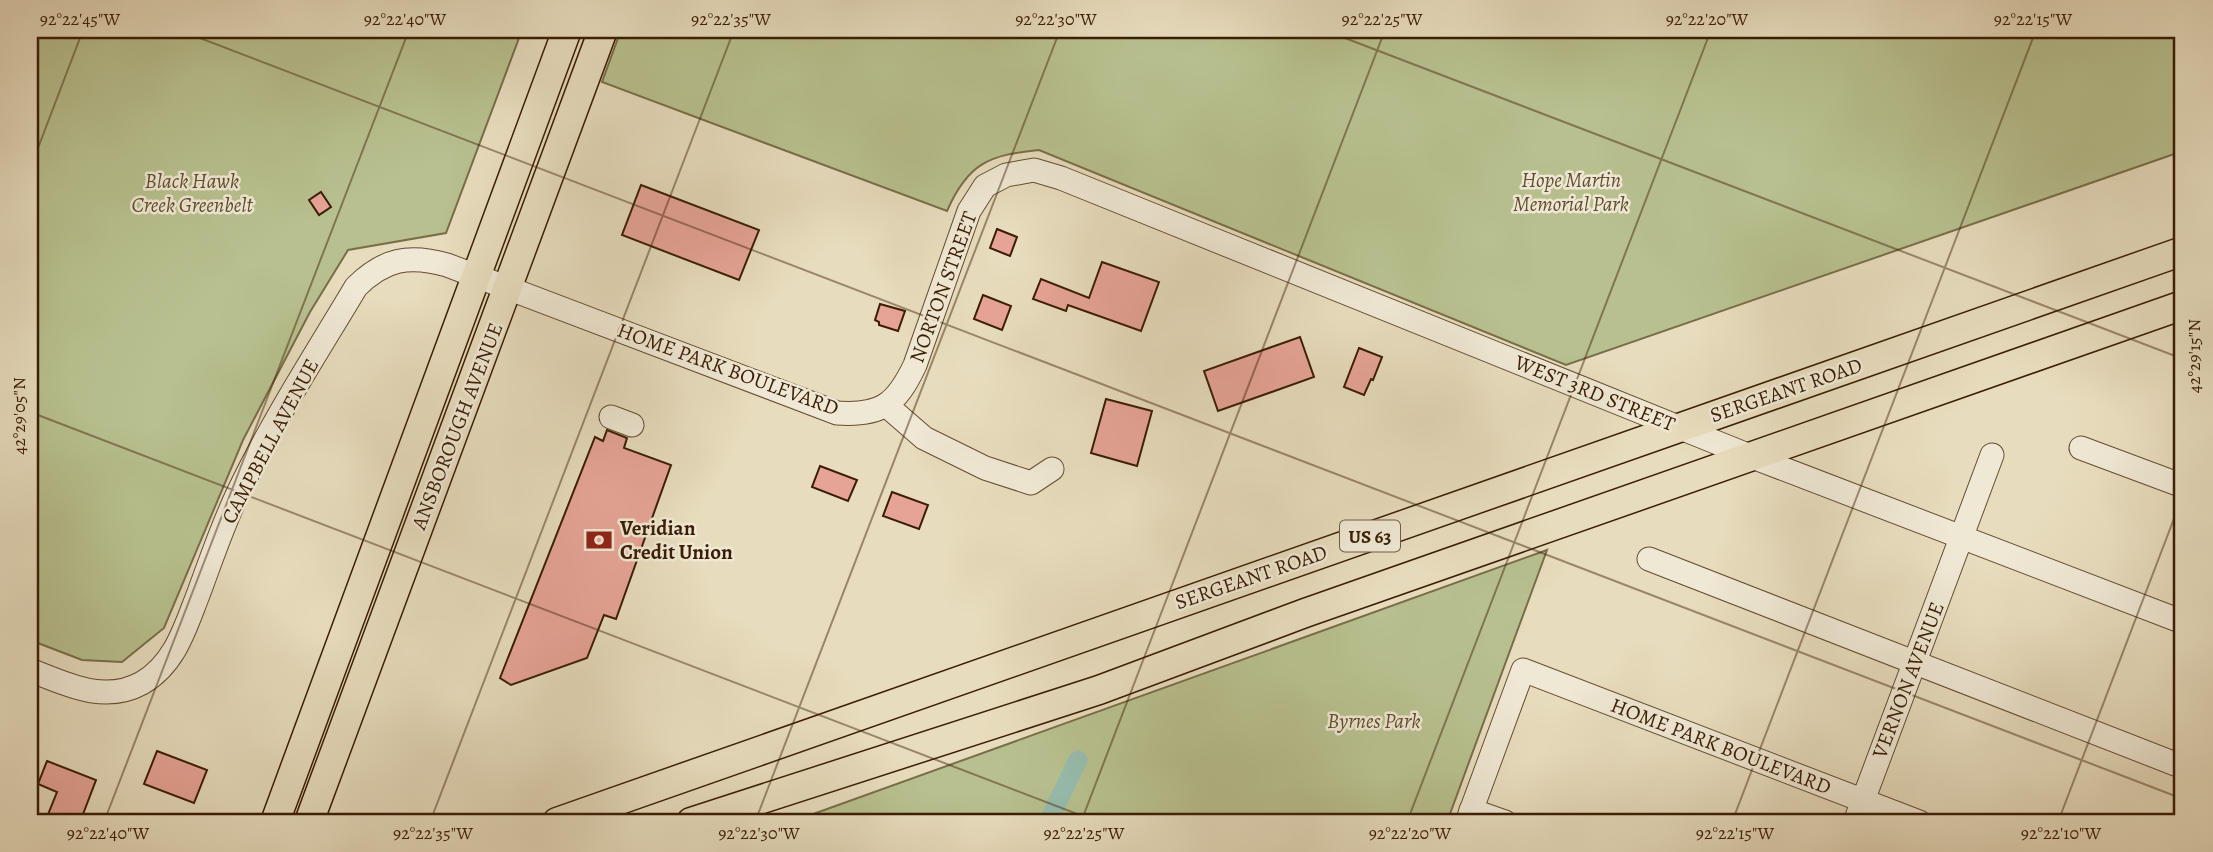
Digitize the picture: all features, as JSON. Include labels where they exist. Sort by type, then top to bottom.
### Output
[{"type":"main road","name":"ANSBOROUGH AVENUE","points":[[275,822],[567,30]]},
{"type":"main road","name":"ANSBOROUGH AVENUE","points":[[309,822],[603,30]]},
{"type":"main road","name":"SERGEANT ROAD","points":[[557,822],[2183,251]]},
{"type":"main road","name":"US 63","points":[[691,822],[1099,690],[1305,613],[2183,305]]},
{"type":"street","name":"WEST 3RD STREET","points":[[1006,174],[1034,170],[1061,178],[1749,456],[2183,622]]},
{"type":"street","name":"NORTON STREET","points":[[886,405],[904,389],[915,365],[969,211],[985,186],[1006,174]]},
{"type":"street","name":"CAMPBELL AVENUE","points":[[30,670],[78,689],[96,693],[128,689],[155,675],[171,657],[240,489],[276,421],[361,282],[380,267],[412,258],[428,259],[509,287]]},
{"type":"street","name":"HOME PARK BOULEVARD","points":[[509,287],[837,412],[863,414],[886,405]]},
{"type":"street","points":[[886,405],[924,438],[985,468],[1031,483],[1052,469]]},
{"type":"street","points":[[2081,449],[2183,486]]},
{"type":"street","name":"VERNON AVENUE","points":[[1855,822],[1992,454]]},
{"type":"street","points":[[1649,559],[2183,767]]},
{"type":"street","name":"HOME PARK BOULEVARD","points":[[1469,816],[1523,670],[1919,822]]},
{"type":"street","points":[[1469,816],[1505,822]]},
{"type":"green space","name":"Black Hawk Creek Greenbelt","points":[[30,30],[522,30],[446,233],[348,250],[310,312],[243,440],[164,628],[122,662],[82,660],[30,640]]},
{"type":"green space","name":"Hope Martin Memorial Park","points":[[621,30],[2183,30],[2183,151],[1566,365],[1039,150],[1006,155],[982,164],[963,182],[947,211],[602,82]]},
{"type":"green space","name":"Byrnes Park","points":[[1547,550],[1447,822],[791,822]]},
{"type":"building","points":[[641,185],[759,230],[739,280],[622,235]]},
{"type":"building","points":[[321,192],[331,207],[319,215],[309,200]]},
{"type":"building","points":[[997,229],[1017,237],[1010,256],[990,248]]},
{"type":"building","points":[[1102,262],[1159,282],[1141,331],[1068,305],[1066,311],[1033,299],[1041,279],[1089,298]]},
{"type":"building","points":[[983,295],[1011,306],[1002,330],[974,319]]},
{"type":"building","points":[[880,304],[905,311],[898,331],[879,325],[875,320]]},
{"type":"building","points":[[1300,337],[1314,377],[1218,411],[1204,371]]},
{"type":"building","points":[[1359,348],[1382,357],[1364,395],[1344,387]]},
{"type":"building","points":[[1106,399],[1152,411],[1137,466],[1091,453]]},
{"type":"building","name":"Veridian Credit Union","points":[[607,430],[627,438],[624,448],[671,465],[616,619],[604,615],[587,658],[511,685],[500,678],[595,437],[603,441]]},
{"type":"building","points":[[820,466],[857,480],[848,501],[812,487]]},
{"type":"building","points":[[892,492],[928,505],[919,529],[883,516]]},
{"type":"building","points":[[157,751],[207,770],[194,803],[144,784]]},
{"type":"building","points":[[47,761],[96,780],[80,822],[45,822],[57,792],[38,784]]},
{"type":"waterway","points":[[1048,822],[1078,760]]},
{"type":"place","name":"Veridian Credit Union","points":[[599,540]]}]
